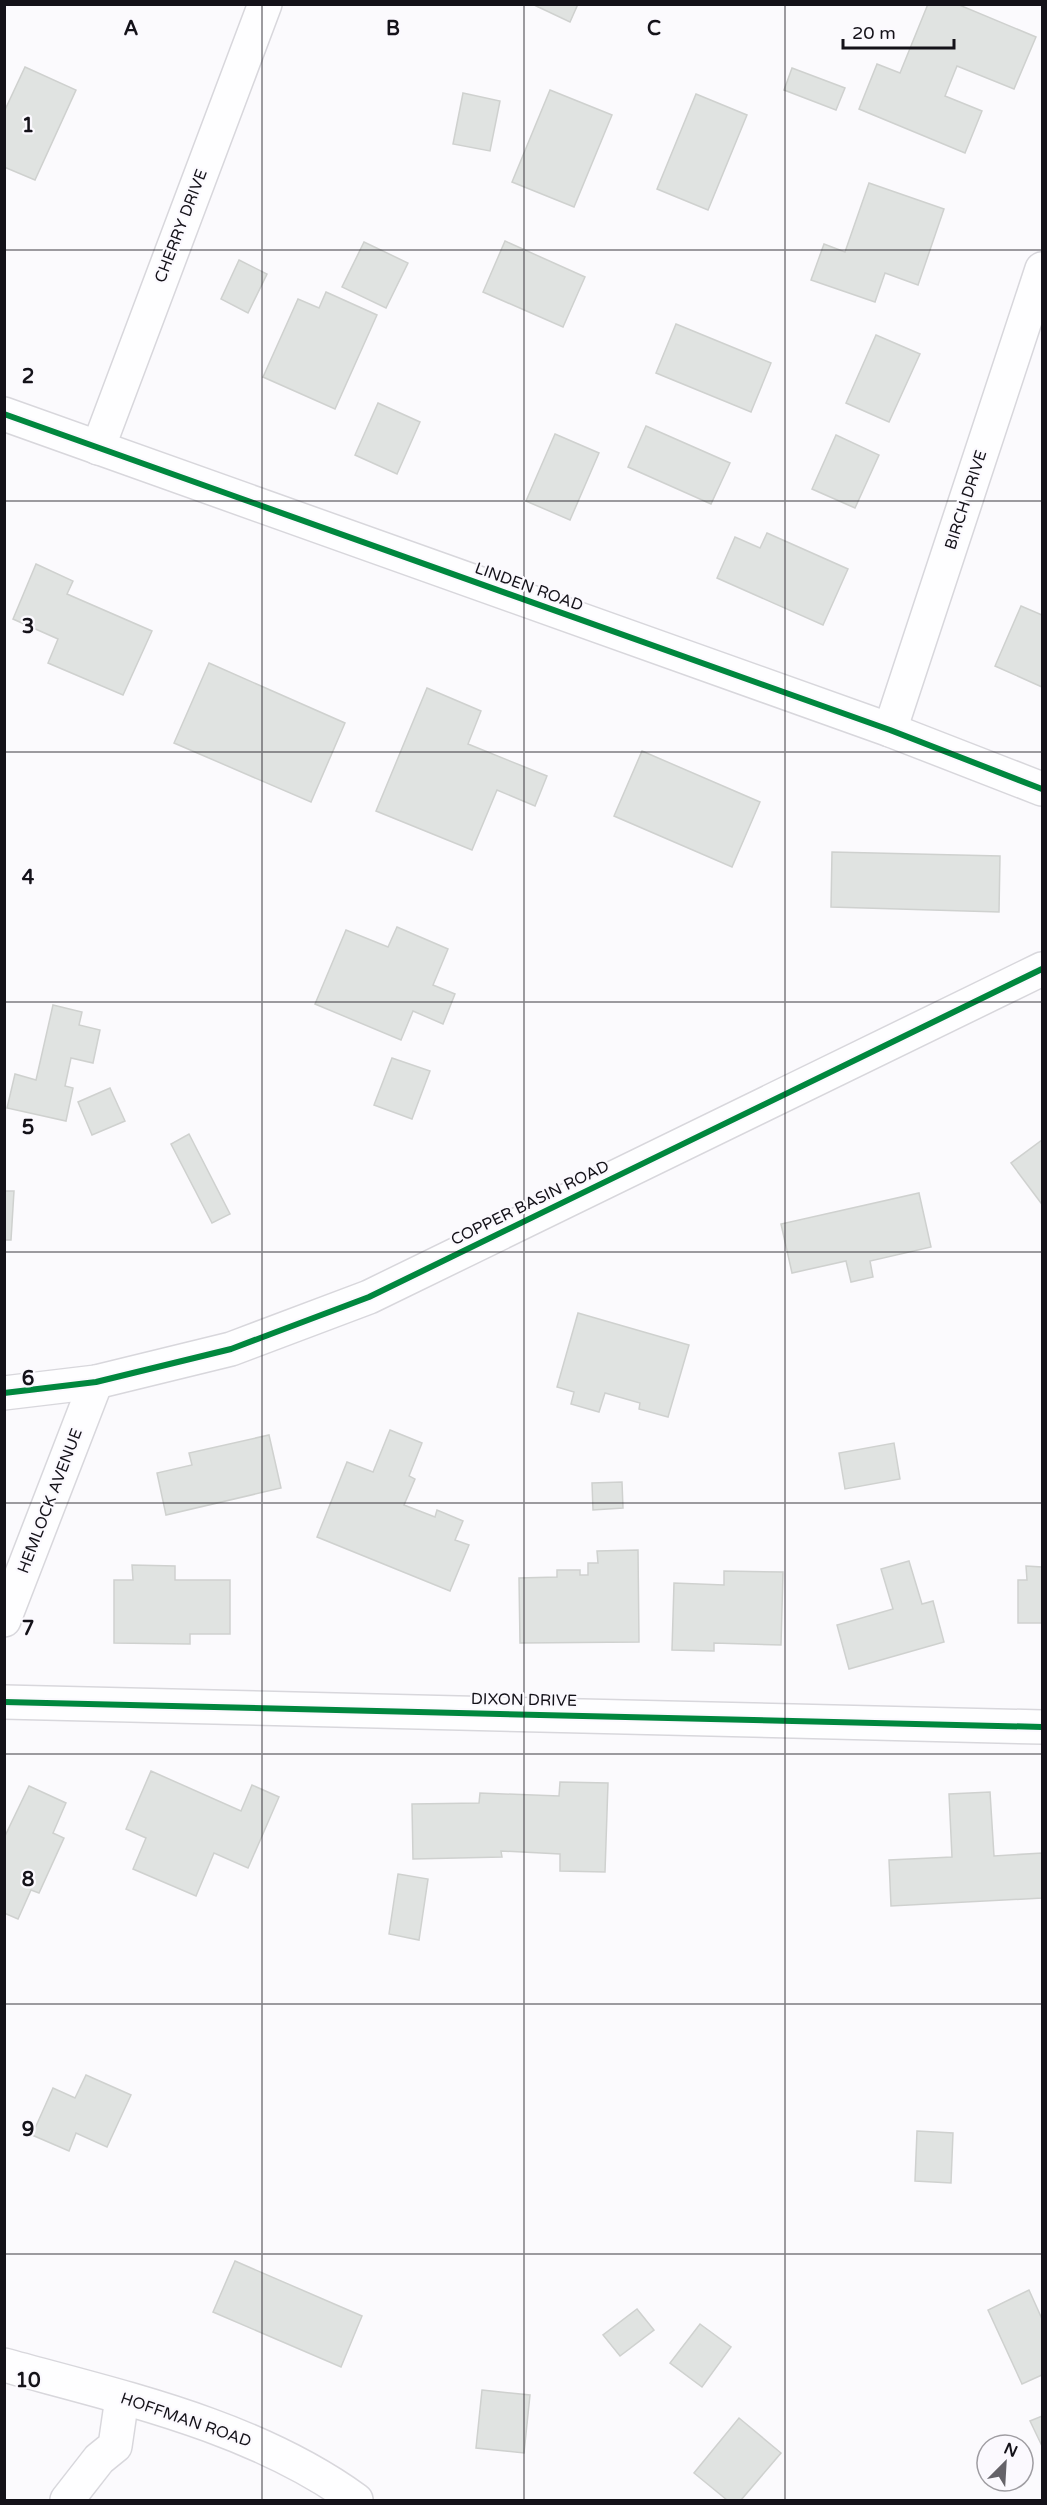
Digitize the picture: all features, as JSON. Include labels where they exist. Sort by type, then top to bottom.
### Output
[{"type":"street","name":"CHERRY DRIVE","points":[[98,448],[265,4]]},
{"type":"street","name":"BIRCH DRIVE","points":[[890,730],[1042,269]]},
{"type":"street","name":"LINDEN ROAD","points":[[4,414],[890,730],[1042,789]]},
{"type":"street","name":"COPPER BASIN ROAD","points":[[4,1393],[96,1382],[231,1349],[369,1297],[1042,969]]},
{"type":"street","name":"HEMLOCK AVENUE","points":[[4,1620],[96,1382]]},
{"type":"street","name":"DIXON DRIVE","points":[[4,1702],[1042,1727]]},
{"type":"street","name":"HOFFMAN ROAD","points":[[4,2365],[176,2414],[265,2447],[323,2477],[352,2499]]},
{"type":"street","points":[[67,2500],[99,2459],[115,2446],[122,2398]]},
{"type":"building","points":[[532,4],[578,4],[570,22]]},
{"type":"building","points":[[928,4],[957,4],[1036,37],[1014,89],[957,66],[945,96],[982,111],[965,153],[859,109],[877,64],[900,73]]},
{"type":"building","points":[[25,67],[76,90],[35,180],[4,167],[4,112]]},
{"type":"building","points":[[792,68],[845,88],[836,110],[784,90]]},
{"type":"building","points":[[550,90],[612,115],[574,207],[512,182]]},
{"type":"building","points":[[463,93],[500,101],[490,151],[453,144]]},
{"type":"building","points":[[696,94],[747,115],[708,210],[657,189]]},
{"type":"building","points":[[869,183],[944,209],[918,285],[885,273],[875,302],[811,280],[824,244],[845,252]]},
{"type":"building","points":[[505,241],[585,277],[563,327],[483,292]]},
{"type":"building","points":[[364,242],[408,263],[386,308],[342,287]]},
{"type":"building","points":[[239,260],[267,274],[248,313],[221,299]]},
{"type":"building","points":[[326,292],[377,315],[335,409],[263,377],[298,299],[319,308]]},
{"type":"building","points":[[676,324],[771,363],[751,412],[656,373]]},
{"type":"building","points":[[876,335],[920,354],[889,422],[846,403]]},
{"type":"building","points":[[378,403],[420,422],[397,474],[355,455]]},
{"type":"building","points":[[646,426],[730,463],[711,504],[628,467]]},
{"type":"building","points":[[555,434],[599,453],[570,520],[526,501]]},
{"type":"building","points":[[836,435],[879,455],[855,508],[812,489]]},
{"type":"building","points":[[767,533],[848,569],[823,625],[717,578],[735,537],[760,548]]},
{"type":"building","points":[[36,564],[73,581],[67,594],[152,631],[123,695],[48,663],[58,639],[13,619]]},
{"type":"building","points":[[1021,606],[1042,615],[1042,687],[995,666]]},
{"type":"building","points":[[209,663],[345,723],[311,802],[174,743]]},
{"type":"building","points":[[427,688],[481,711],[468,744],[547,776],[535,806],[497,790],[472,850],[376,811]]},
{"type":"building","points":[[642,751],[760,802],[732,867],[614,816]]},
{"type":"building","points":[[832,852],[1000,856],[999,912],[831,907]]},
{"type":"building","points":[[397,927],[448,949],[433,985],[455,994],[443,1024],[413,1011],[401,1040],[315,1004],[346,930],[388,947]]},
{"type":"building","points":[[53,1005],[82,1012],[79,1025],[100,1030],[93,1063],[71,1058],[65,1086],[73,1088],[66,1121],[7,1108],[15,1074],[36,1080]]},
{"type":"building","points":[[392,1058],[430,1071],[412,1119],[374,1105]]},
{"type":"building","points":[[110,1088],[125,1121],[92,1135],[78,1102]]},
{"type":"building","points":[[189,1134],[230,1214],[212,1223],[171,1144]]},
{"type":"building","points":[[1042,1140],[1042,1201],[1041,1203],[1011,1163]]},
{"type":"building","points":[[4,1191],[14,1191],[11,1240],[4,1240]]},
{"type":"building","points":[[919,1193],[931,1247],[870,1261],[873,1277],[851,1282],[846,1261],[792,1273],[781,1224]]},
{"type":"building","points":[[578,1313],[689,1345],[668,1417],[639,1409],[640,1403],[605,1393],[599,1412],[571,1404],[574,1392],[557,1387]]},
{"type":"building","points":[[390,1430],[422,1443],[409,1476],[415,1479],[404,1505],[435,1517],[437,1510],[463,1521],[455,1540],[469,1545],[450,1591],[317,1537],[347,1462],[373,1472]]},
{"type":"building","points":[[269,1435],[281,1488],[166,1515],[157,1473],[192,1465],[189,1453]]},
{"type":"building","points":[[894,1443],[900,1479],[845,1489],[839,1453]]},
{"type":"building","points":[[622,1482],[623,1508],[593,1510],[592,1483]]},
{"type":"building","points":[[638,1550],[639,1642],[520,1643],[519,1578],[557,1577],[557,1570],[580,1570],[580,1575],[588,1575],[588,1563],[598,1563],[597,1551]]},
{"type":"building","points":[[909,1561],[922,1604],[933,1601],[944,1642],[849,1669],[837,1625],[893,1609],[881,1569]]},
{"type":"building","points":[[132,1565],[175,1566],[175,1580],[230,1580],[230,1634],[190,1634],[190,1644],[114,1643],[114,1580],[133,1580]]},
{"type":"building","points":[[1026,1566],[1042,1567],[1042,1623],[1018,1623],[1018,1580],[1027,1580]]},
{"type":"building","points":[[724,1571],[783,1572],[781,1645],[714,1643],[714,1651],[672,1650],[674,1583],[724,1585]]},
{"type":"building","points":[[151,1771],[241,1811],[252,1785],[279,1797],[248,1868],[214,1853],[196,1896],[133,1869],[146,1838],[126,1829]]},
{"type":"building","points":[[560,1782],[608,1783],[605,1872],[560,1871],[560,1854],[501,1851],[502,1857],[413,1859],[412,1804],[479,1803],[480,1793],[559,1796]]},
{"type":"building","points":[[29,1786],[66,1803],[53,1833],[64,1838],[39,1893],[31,1890],[18,1919],[4,1913],[4,1838]]},
{"type":"building","points":[[990,1792],[994,1856],[1042,1853],[1042,1898],[891,1906],[889,1860],[952,1857],[949,1794]]},
{"type":"building","points":[[398,1874],[428,1879],[419,1940],[389,1934]]},
{"type":"building","points":[[86,2075],[131,2095],[107,2147],[76,2133],[69,2151],[32,2135],[53,2088],[75,2098]]},
{"type":"building","points":[[917,2131],[953,2133],[951,2183],[915,2181]]},
{"type":"building","points":[[235,2261],[362,2316],[341,2367],[213,2312]]},
{"type":"building","points":[[1029,2290],[1042,2319],[1042,2375],[1022,2384],[988,2310]]},
{"type":"building","points":[[637,2309],[654,2330],[620,2356],[603,2335]]},
{"type":"building","points":[[700,2324],[731,2347],[702,2387],[670,2363]]},
{"type":"building","points":[[482,2390],[530,2395],[524,2453],[476,2448]]},
{"type":"building","points":[[1042,2416],[1042,2446],[1030,2421]]},
{"type":"building","points":[[739,2418],[781,2453],[741,2500],[727,2500],[694,2473]]},
{"type":"cycle path","points":[[4,414],[890,730],[1042,789]]},
{"type":"cycle path","points":[[4,1393],[96,1382],[231,1349],[369,1297],[1042,969]]},
{"type":"cycle path","points":[[4,1702],[1042,1727]]}]
